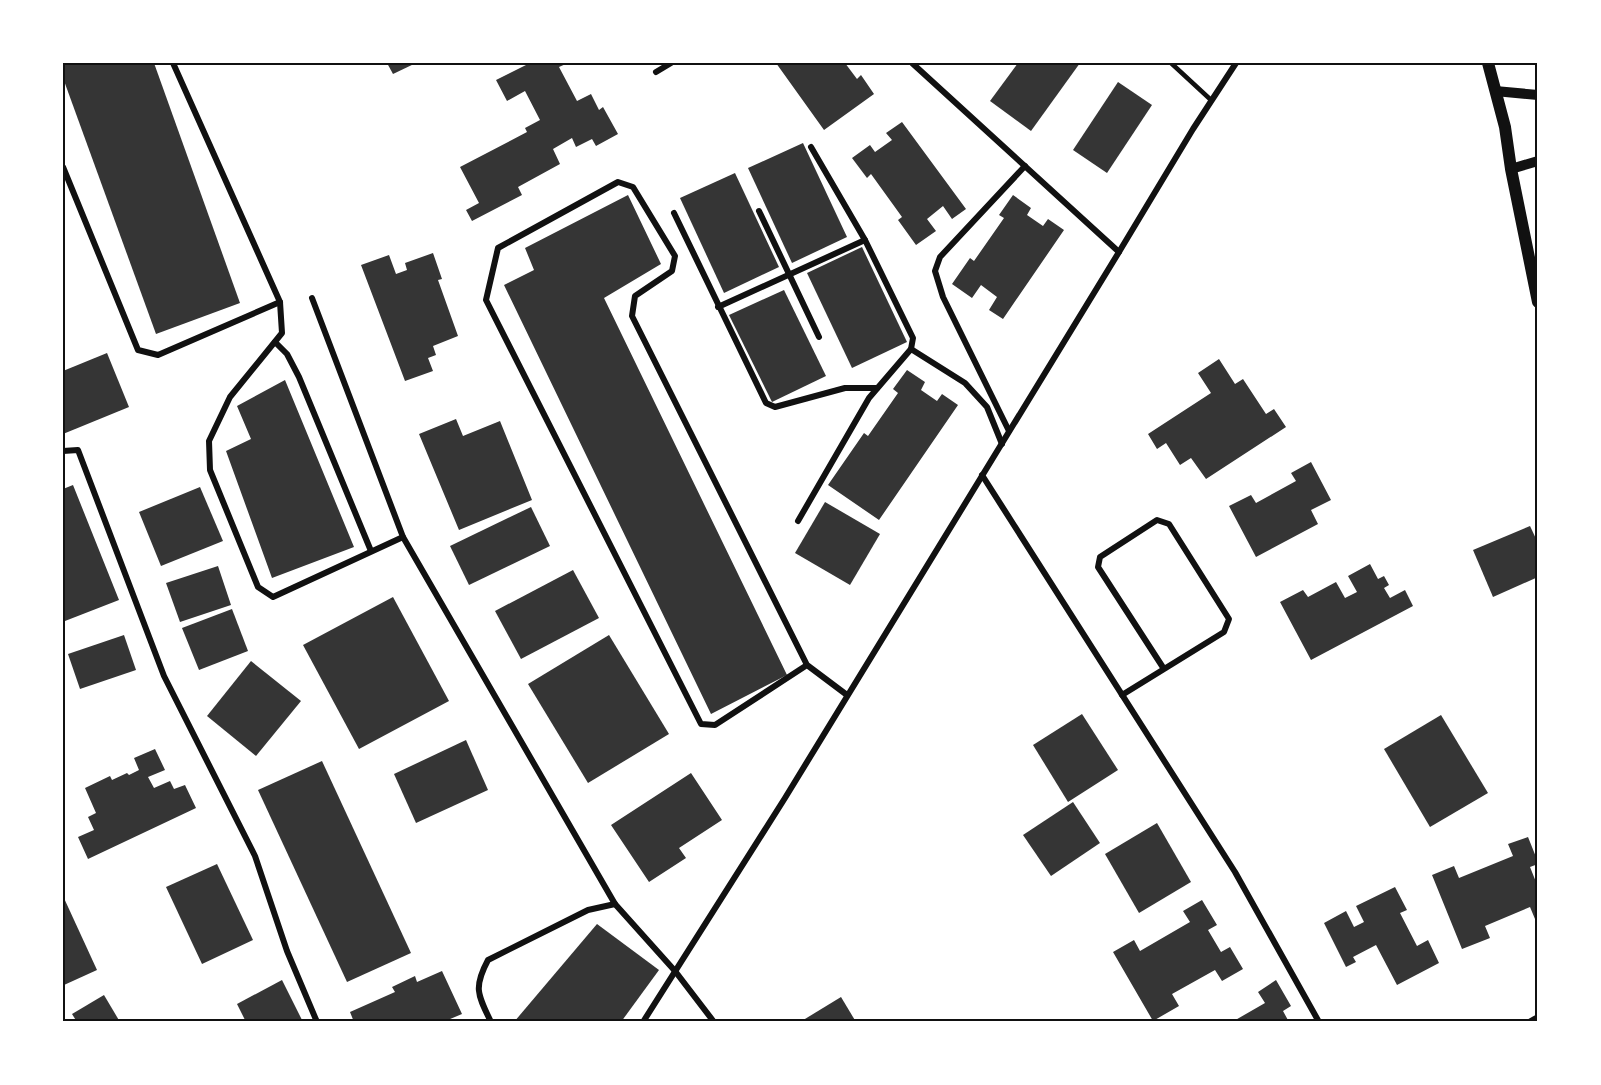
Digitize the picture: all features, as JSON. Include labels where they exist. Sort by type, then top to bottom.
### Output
[{"type":"main road","points":[[1488,63],[1505,127],[1511,169],[1538,302]]},
{"type":"street","points":[[172,63],[280,302],[282,333],[230,397],[209,441],[210,470],[258,587],[273,597],[403,537]]},
{"type":"street","points":[[656,72],[671,63]]},
{"type":"street","points":[[912,63],[1119,252]]},
{"type":"street","points":[[643,1022],[785,798],[1193,129],[1236,63]]},
{"type":"street","points":[[1495,91],[1538,95]]},
{"type":"street","points":[[798,520],[869,398],[911,349],[913,338],[865,240],[811,147]]},
{"type":"street","points":[[1511,169],[1538,161]]},
{"type":"street","points":[[1009,431],[943,297],[935,271],[940,257],[1025,166]]},
{"type":"street","points":[[63,167],[138,350],[158,355],[280,302]]},
{"type":"street","points":[[807,665],[715,725],[701,723],[486,300],[498,248],[618,182],[633,187],[675,256],[672,271],[635,296],[632,316],[807,665],[847,695]]},
{"type":"street","points":[[759,211],[819,337]]},
{"type":"street","points":[[674,213],[766,403],[775,407],[845,388],[877,388]]},
{"type":"street","points":[[718,307],[865,240]]},
{"type":"street","points":[[312,298],[403,537],[615,904],[675,971],[714,1022]]},
{"type":"street","points":[[275,342],[287,354],[299,377],[371,551]]},
{"type":"street","points":[[911,349],[965,383],[987,407],[1002,444]]},
{"type":"street","points":[[63,451],[78,450],[164,676],[255,856],[287,951],[317,1022]]},
{"type":"street","points":[[982,475],[1235,872],[1319,1022]]},
{"type":"street","points":[[1122,695],[1224,632],[1229,619],[1169,524],[1157,520],[1100,557],[1098,567],[1164,669]]},
{"type":"street","points":[[491,1022],[479,997],[479,976],[488,960],[588,910],[615,904]]},
{"type":"street","points":[[1529,1022],[1538,1017]]},
{"type":"lane","points":[[1171,63],[1211,100]]},
{"type":"building","points":[[63,63],[154,63],[240,303],[156,334],[63,78]]},
{"type":"building","points":[[387,63],[416,63],[393,74]]},
{"type":"building","points":[[530,63],[568,63],[559,67],[577,101],[591,94],[599,110],[603,107],[618,134],[596,146],[592,139],[576,147],[572,138],[553,149],[560,164],[518,187],[522,195],[472,221],[466,210],[479,203],[460,167],[527,132],[525,128],[540,120],[525,91],[507,101],[496,80]]},
{"type":"building","points":[[776,63],[845,63],[857,79],[861,75],[874,94],[824,130]]},
{"type":"building","points":[[1018,63],[1080,63],[1031,131],[990,101]]},
{"type":"building","points":[[1118,82],[1152,105],[1107,173],[1073,150]]},
{"type":"building","points":[[902,122],[966,209],[952,219],[943,206],[927,219],[936,231],[916,245],[898,220],[902,217],[871,174],[867,178],[852,158],[870,145],[875,152],[892,140],[886,133]]},
{"type":"building","points":[[803,143],[847,237],[792,263],[748,168]]},
{"type":"building","points":[[735,173],[779,267],[724,293],[680,198]]},
{"type":"building","points":[[628,195],[661,264],[604,298],[787,675],[711,714],[504,285],[534,270],[525,248]]},
{"type":"building","points":[[1013,195],[1031,208],[1027,215],[1043,226],[1048,219],[1064,230],[1003,319],[989,310],[997,297],[981,285],[972,298],[952,284],[970,258],[974,261],[1004,218],[999,215]]},
{"type":"building","points":[[862,247],[907,342],[852,368],[807,273]]},
{"type":"building","points":[[433,253],[442,279],[438,280],[458,336],[433,346],[436,355],[428,358],[433,371],[405,381],[361,265],[389,255],[396,274],[407,270],[405,263]]},
{"type":"building","points":[[784,290],[826,376],[772,402],[729,315]]},
{"type":"building","points":[[107,353],[129,407],[63,434],[63,371]]},
{"type":"building","points":[[1219,359],[1235,384],[1243,379],[1266,414],[1274,409],[1286,427],[1206,479],[1191,458],[1180,465],[1166,443],[1157,449],[1148,434],[1211,393],[1198,373]]},
{"type":"building","points":[[907,370],[925,382],[921,390],[937,401],[942,394],[958,405],[879,520],[828,485],[864,433],[868,436],[898,393],[893,389]]},
{"type":"building","points":[[285,380],[354,547],[272,578],[226,451],[251,439],[237,406]]},
{"type":"building","points":[[456,419],[463,436],[500,421],[532,500],[459,530],[419,434]]},
{"type":"building","points":[[1311,462],[1331,500],[1311,510],[1318,524],[1256,557],[1229,506],[1251,495],[1256,503],[1296,481],[1291,473]]},
{"type":"building","points":[[73,485],[119,600],[65,621],[63,617],[63,489]]},
{"type":"building","points":[[200,487],[223,541],[161,566],[139,512]]},
{"type":"building","points":[[825,502],[880,534],[850,585],[795,553]]},
{"type":"building","points":[[531,507],[550,546],[469,585],[450,546]]},
{"type":"building","points":[[1530,526],[1538,543],[1538,577],[1493,597],[1473,550]]},
{"type":"building","points":[[1370,564],[1378,579],[1384,576],[1389,585],[1384,588],[1390,598],[1405,590],[1413,606],[1311,660],[1280,602],[1303,590],[1308,597],[1336,582],[1345,598],[1357,592],[1348,576]]},
{"type":"building","points":[[218,566],[231,605],[180,622],[166,583]]},
{"type":"building","points":[[573,570],[599,618],[521,659],[495,611]]},
{"type":"building","points":[[393,597],[449,701],[359,749],[303,645]]},
{"type":"building","points":[[232,609],[248,651],[199,670],[182,628]]},
{"type":"building","points":[[124,635],[136,670],[80,689],[68,654]]},
{"type":"building","points":[[609,635],[669,734],[588,783],[528,684]]},
{"type":"building","points":[[251,661],[301,701],[256,756],[207,716]]},
{"type":"building","points":[[1082,714],[1118,770],[1068,802],[1033,745]]},
{"type":"building","points":[[1441,715],[1488,793],[1430,827],[1384,749]]},
{"type":"building","points":[[466,740],[488,790],[416,823],[394,774]]},
{"type":"building","points":[[155,749],[165,770],[148,777],[154,788],[170,781],[174,789],[185,785],[196,808],[88,859],[78,837],[94,830],[88,817],[96,813],[85,788],[110,776],[112,780],[139,770],[134,758]]},
{"type":"building","points":[[322,761],[411,953],[347,982],[258,790]]},
{"type":"building","points":[[691,773],[722,820],[679,848],[686,858],[649,882],[611,825]]},
{"type":"building","points":[[1073,802],[1100,843],[1051,876],[1023,835]]},
{"type":"building","points":[[1157,823],[1191,882],[1139,913],[1105,854]]},
{"type":"building","points":[[1528,837],[1538,862],[1530,867],[1538,887],[1538,918],[1535,919],[1530,907],[1485,926],[1490,938],[1462,949],[1432,875],[1454,866],[1459,878],[1513,856],[1508,844]]},
{"type":"building","points":[[217,864],[253,940],[202,964],[166,887]]},
{"type":"building","points":[[1395,887],[1407,910],[1400,913],[1417,946],[1428,940],[1439,963],[1397,985],[1376,945],[1353,957],[1356,962],[1346,967],[1324,923],[1346,911],[1354,927],[1364,922],[1356,906]]},
{"type":"building","points":[[63,896],[97,970],[64,985],[63,983]]},
{"type":"building","points":[[1202,900],[1217,925],[1208,930],[1221,952],[1230,947],[1243,969],[1222,981],[1215,970],[1172,994],[1179,1006],[1153,1021],[1113,952],[1134,940],[1140,951],[1190,922],[1183,911]]},
{"type":"building","points":[[597,924],[659,970],[621,1022],[514,1022]]},
{"type":"building","points":[[442,971],[462,1014],[443,1022],[354,1022],[350,1012],[395,992],[392,987],[415,976],[417,982]]},
{"type":"building","points":[[282,980],[303,1022],[246,1022],[237,1004]]},
{"type":"building","points":[[1276,980],[1291,1006],[1283,1011],[1289,1022],[1232,1022],[1265,1003],[1258,992]]},
{"type":"building","points":[[104,995],[120,1022],[77,1022],[72,1014]]},
{"type":"building","points":[[841,997],[856,1022],[800,1022]]}]
